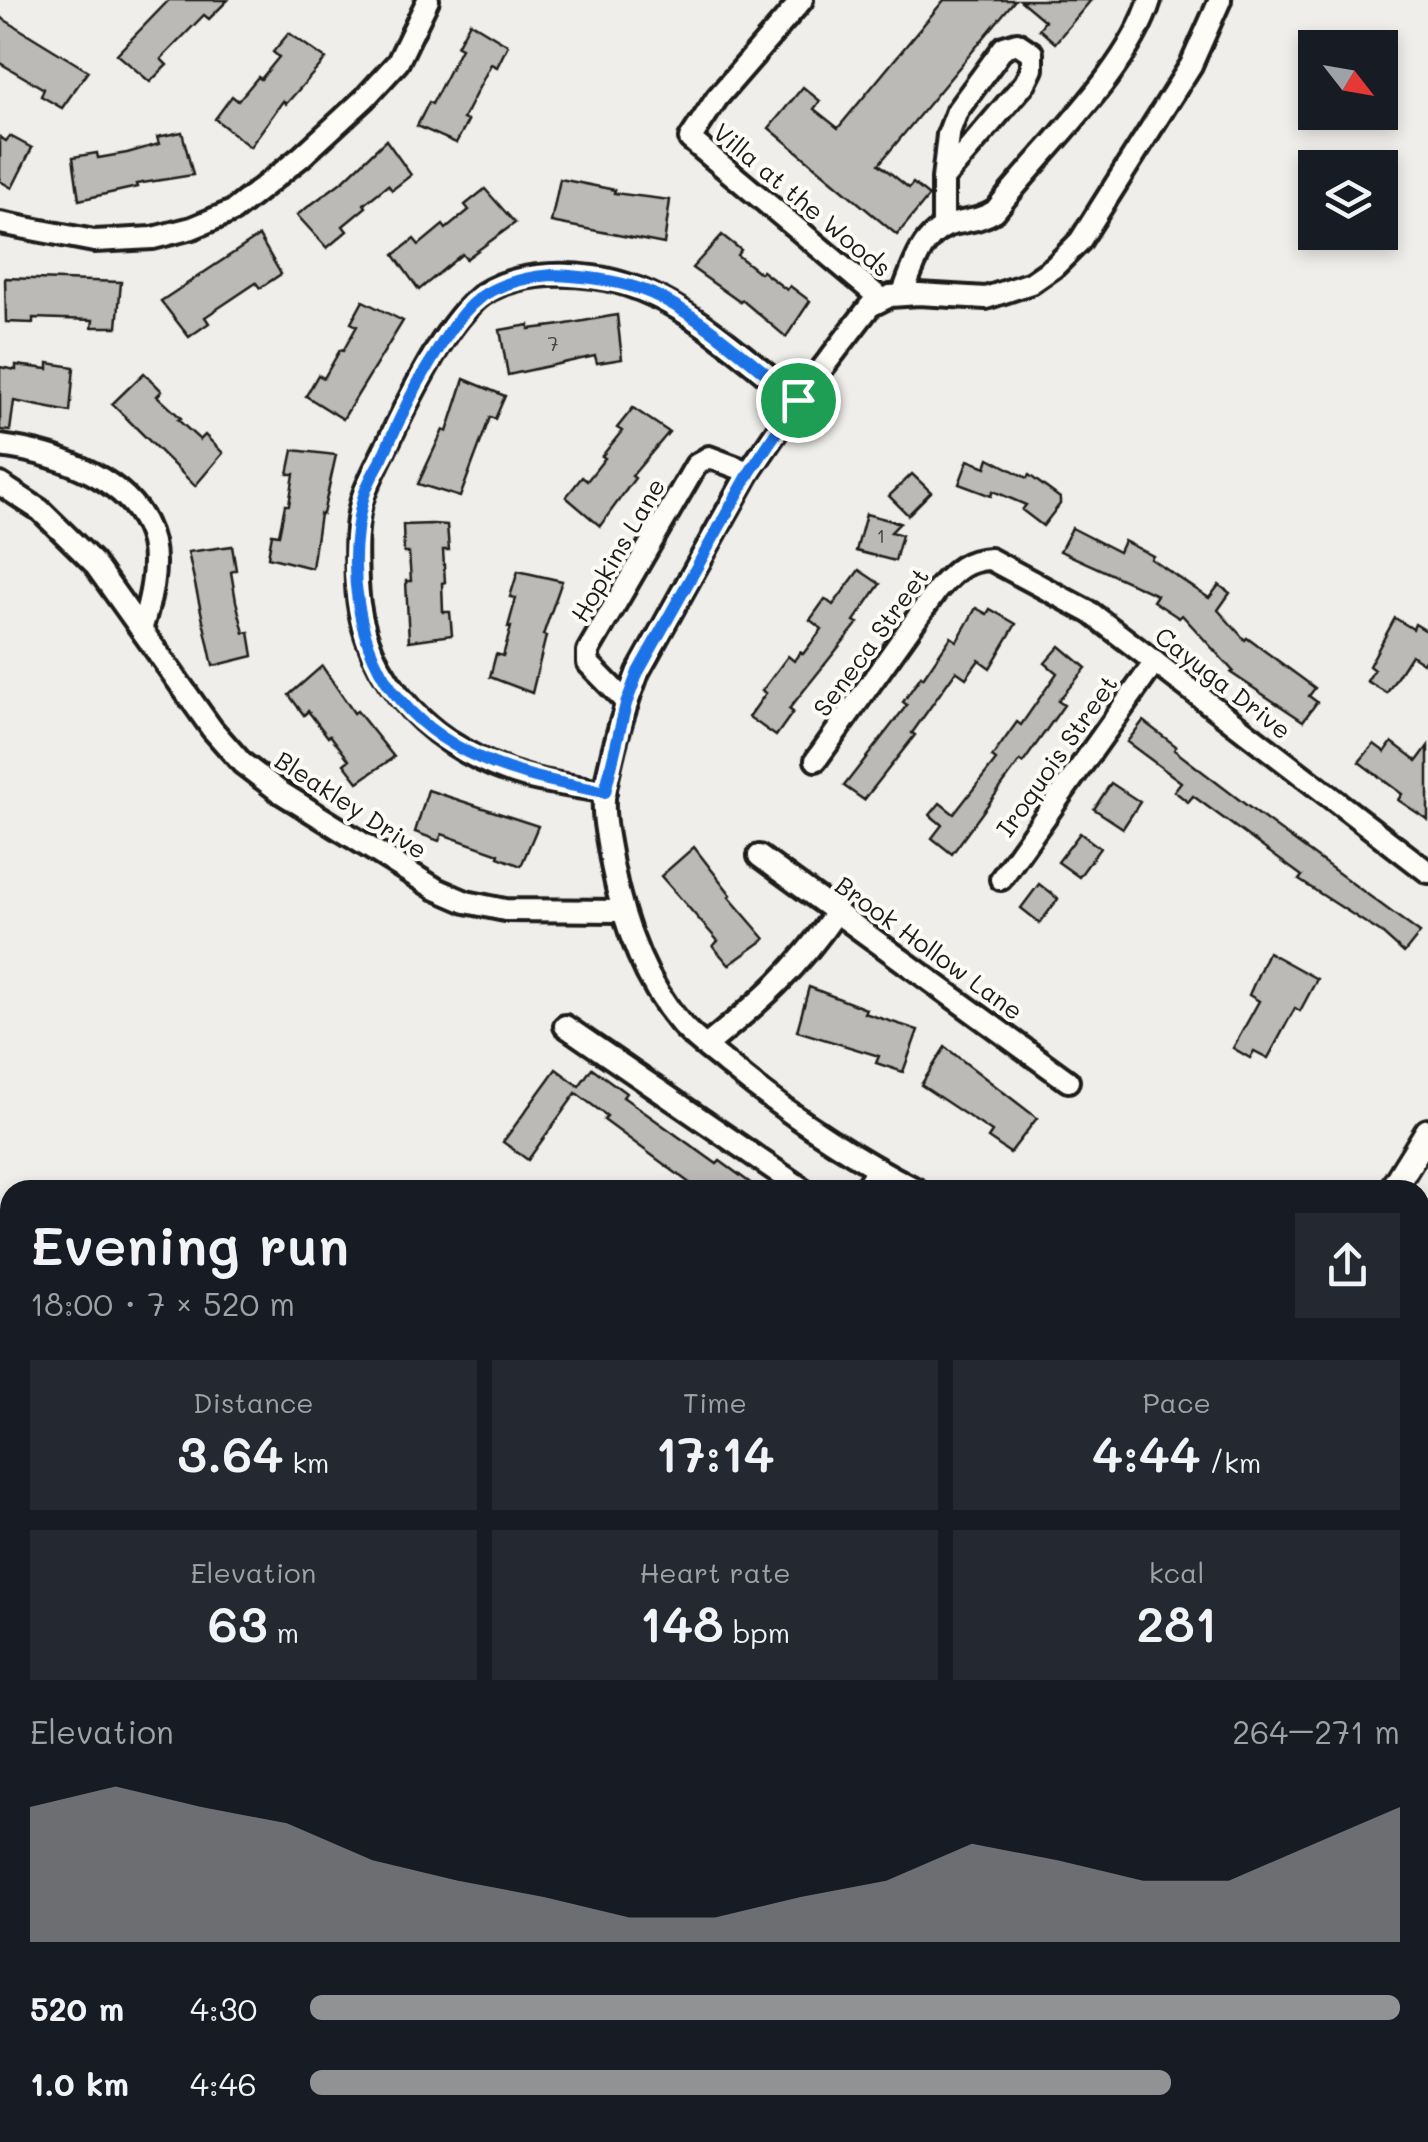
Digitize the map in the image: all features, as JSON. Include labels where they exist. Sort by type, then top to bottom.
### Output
[{"type":"main road","points":[[1398,1180],[1428,1132]]},
{"type":"street","points":[[0,223],[94,241],[153,238],[192,228],[233,210],[301,157],[364,99],[398,62],[428,0]]},
{"type":"street","name":"Villa at the Woods","points":[[802,0],[717,98],[690,139],[881,300]]},
{"type":"street","points":[[902,295],[932,233],[995,212],[1121,60],[1150,0]]},
{"type":"street","points":[[899,1180],[804,1124],[681,1024],[659,991],[620,911],[605,828],[605,792],[626,704],[638,672],[750,472],[798,400],[870,306],[902,295],[986,298],[1032,283],[1054,266],[1080,240],[1190,65],[1220,0]]},
{"type":"street","points":[[943,179],[1025,84],[1032,69],[1032,53],[1017,43],[1004,47],[957,111],[948,135],[943,179],[943,227]]},
{"type":"street","points":[[605,792],[529,778],[468,752],[422,722],[400,700],[380,670],[358,605],[356,553],[363,498],[414,388],[450,332],[484,294],[524,278],[552,275],[594,277],[641,289],[673,306],[798,400]]},
{"type":"street","points":[[0,446],[54,456],[125,497],[145,523],[152,544],[154,570],[142,627]]},
{"type":"street","name":"Hopkins Lane","points":[[626,704],[588,663],[588,651],[696,465],[709,458],[750,472]]},
{"type":"street","name":"Bleakley Drive","points":[[0,484],[40,510],[93,562],[212,729],[242,762],[280,792],[436,889],[466,902],[505,910],[620,911]]},
{"type":"street","name":"Cayuga Drive","points":[[974,560],[990,559],[1090,612],[1428,872]]},
{"type":"street","name":"Seneca Street","points":[[816,760],[938,590],[959,567],[974,560]]},
{"type":"street","name":"Iroquois Street","points":[[1001,879],[1155,662]]},
{"type":"street","name":"Brook Hollow Lane","points":[[759,856],[1068,1081]]},
{"type":"street","points":[[706,1046],[773,991],[807,955],[837,911]]},
{"type":"street","points":[[565,1026],[789,1180]]},
{"type":"street","points":[[870,1180],[877,1168]]},
{"type":"building","points":[[169,0],[228,0],[209,19],[204,15],[161,59],[167,65],[150,82],[117,54]]},
{"type":"building","points":[[944,0],[1015,0],[879,164],[909,188],[913,183],[929,196],[897,235],[769,128],[803,87],[820,101],[814,109],[838,128]]},
{"type":"building","points":[[1020,0],[1091,0],[1055,43],[1039,29],[1045,21]]},
{"type":"building","points":[[0,17],[88,71],[62,108],[41,96],[44,89],[0,63]]},
{"type":"building","points":[[470,22],[508,45],[497,67],[491,64],[463,119],[468,121],[456,143],[417,126],[461,48],[457,46]]},
{"type":"building","points":[[289,33],[326,59],[286,104],[283,101],[250,147],[215,119],[232,96],[238,101],[258,77],[261,79],[279,57],[273,52]]},
{"type":"building","points":[[182,132],[193,175],[136,184],[137,187],[79,200],[73,157],[127,153],[159,144],[157,137]]},
{"type":"building","points":[[10,136],[32,148],[12,188],[0,181],[0,137],[6,141]]},
{"type":"building","points":[[386,140],[411,175],[392,190],[388,185],[364,204],[366,207],[343,226],[347,231],[327,248],[297,215],[344,180]]},
{"type":"building","points":[[560,179],[615,190],[614,193],[670,200],[664,244],[551,222]]},
{"type":"building","points":[[485,189],[515,223],[466,259],[462,254],[419,290],[394,255],[414,239],[419,245],[443,225],[446,229],[469,210],[465,205]]},
{"type":"building","points":[[722,235],[741,250],[737,255],[760,273],[787,290],[790,286],[810,301],[786,337],[742,300],[692,268]]},
{"type":"building","points":[[259,236],[281,274],[260,288],[256,283],[205,317],[209,323],[189,337],[161,301]]},
{"type":"building","points":[[5,278],[121,282],[117,327],[92,327],[93,320],[33,318],[33,323],[6,322]]},
{"type":"building","points":[[363,301],[403,321],[343,419],[306,396],[318,375],[324,378],[340,350],[343,351],[357,326],[351,323]]},
{"type":"building","points":[[617,315],[622,359],[597,363],[595,356],[508,375],[500,330]]},
{"type":"building","points":[[48,363],[74,367],[70,412],[14,401],[10,431],[0,430],[0,367],[48,369]]},
{"type":"building","points":[[144,373],[162,391],[157,396],[181,418],[178,420],[200,440],[205,435],[223,453],[195,486],[112,404]]},
{"type":"building","points":[[464,379],[505,396],[495,419],[490,417],[460,497],[418,484],[443,430],[447,432]]},
{"type":"building","points":[[633,408],[669,432],[632,476],[635,478],[600,526],[566,497],[582,477],[587,481],[605,458],[602,456],[622,431],[617,428]]},
{"type":"building","points":[[293,450],[336,455],[320,514],[312,568],[268,557],[272,534],[279,535],[285,505],[289,505],[294,474],[288,474]]},
{"type":"building","points":[[989,458],[1027,478],[1029,475],[1060,498],[1060,504],[1043,526],[1022,510],[1026,505],[993,491],[991,496],[959,484],[968,460],[986,467]]},
{"type":"building","points":[[912,474],[931,492],[908,515],[889,496]]},
{"type":"building","points":[[866,514],[900,523],[891,532],[902,535],[895,561],[856,551]]},
{"type":"building","points":[[403,525],[447,525],[449,550],[443,550],[443,612],[450,612],[452,635],[409,641],[406,581],[411,581]]},
{"type":"building","points":[[1072,528],[1119,552],[1124,541],[1153,556],[1151,559],[1209,598],[1219,585],[1230,593],[1218,610],[1245,640],[1315,688],[1309,696],[1317,702],[1303,721],[1231,673],[1182,615],[1179,618],[1153,601],[1157,595],[1060,551]]},
{"type":"building","points":[[232,546],[236,601],[244,633],[249,632],[253,656],[213,666],[188,552]]},
{"type":"building","points":[[859,570],[880,584],[854,621],[858,623],[789,709],[793,712],[776,736],[749,717],[766,693],[762,691],[788,656],[794,661],[800,652],[803,654],[822,629],[810,620],[825,599],[833,605]]},
{"type":"building","points":[[518,571],[562,581],[543,635],[546,636],[532,693],[490,677],[496,654],[503,656],[511,627],[516,598],[510,597]]},
{"type":"building","points":[[976,608],[987,614],[990,609],[1016,624],[990,668],[979,660],[966,678],[956,671],[912,733],[915,735],[864,800],[844,786],[907,705],[903,702],[951,637],[957,641]]},
{"type":"building","points":[[1395,618],[1413,629],[1415,624],[1428,632],[1428,654],[1423,663],[1411,655],[1387,693],[1367,681],[1374,670],[1369,666]]},
{"type":"building","points":[[1060,646],[1086,668],[1058,701],[1064,705],[1023,763],[1020,761],[952,854],[932,838],[942,825],[930,815],[940,803],[954,814],[996,760],[992,757],[1017,722],[1021,725],[1057,673],[1045,663]]},
{"type":"building","points":[[322,666],[354,713],[357,711],[394,757],[358,782],[344,764],[349,760],[330,735],[308,711],[304,715],[289,695]]},
{"type":"building","points":[[1143,721],[1176,746],[1174,750],[1420,933],[1404,953],[1383,934],[1299,880],[1302,876],[1193,796],[1188,802],[1174,791],[1181,782],[1127,742]]},
{"type":"building","points":[[1392,742],[1417,761],[1428,746],[1428,820],[1398,800],[1402,794],[1359,762],[1374,744],[1385,752]]},
{"type":"building","points":[[1111,783],[1140,802],[1123,828],[1094,809]]},
{"type":"building","points":[[428,790],[538,826],[521,866],[442,834],[439,841],[415,832]]},
{"type":"building","points":[[1080,833],[1100,848],[1079,877],[1058,862]]},
{"type":"building","points":[[694,847],[765,939],[729,965],[713,946],[718,941],[661,876]]},
{"type":"building","points":[[1039,884],[1058,899],[1040,923],[1021,908]]},
{"type":"building","points":[[1268,952],[1317,979],[1300,1011],[1295,1008],[1268,1058],[1254,1051],[1250,1058],[1233,1048],[1259,1001],[1249,995]]},
{"type":"building","points":[[809,987],[866,1009],[864,1013],[918,1030],[903,1072],[876,1063],[879,1056],[797,1031]]},
{"type":"building","points":[[945,1047],[1037,1118],[1010,1153],[988,1138],[992,1132],[921,1085]]},
{"type":"building","points":[[592,1068],[626,1093],[623,1097],[717,1164],[720,1161],[746,1180],[685,1180],[604,1120],[607,1116],[576,1093],[528,1160],[503,1142],[556,1069],[579,1086]]},
{"type":"route","points":[[552,275],[594,277],[641,289],[673,306],[798,400],[750,472],[638,672],[626,704],[605,792],[529,778],[485,761],[451,743],[400,700],[380,670],[358,605],[356,553],[363,498],[414,388],[450,332],[484,294],[524,278],[552,275]]}]
